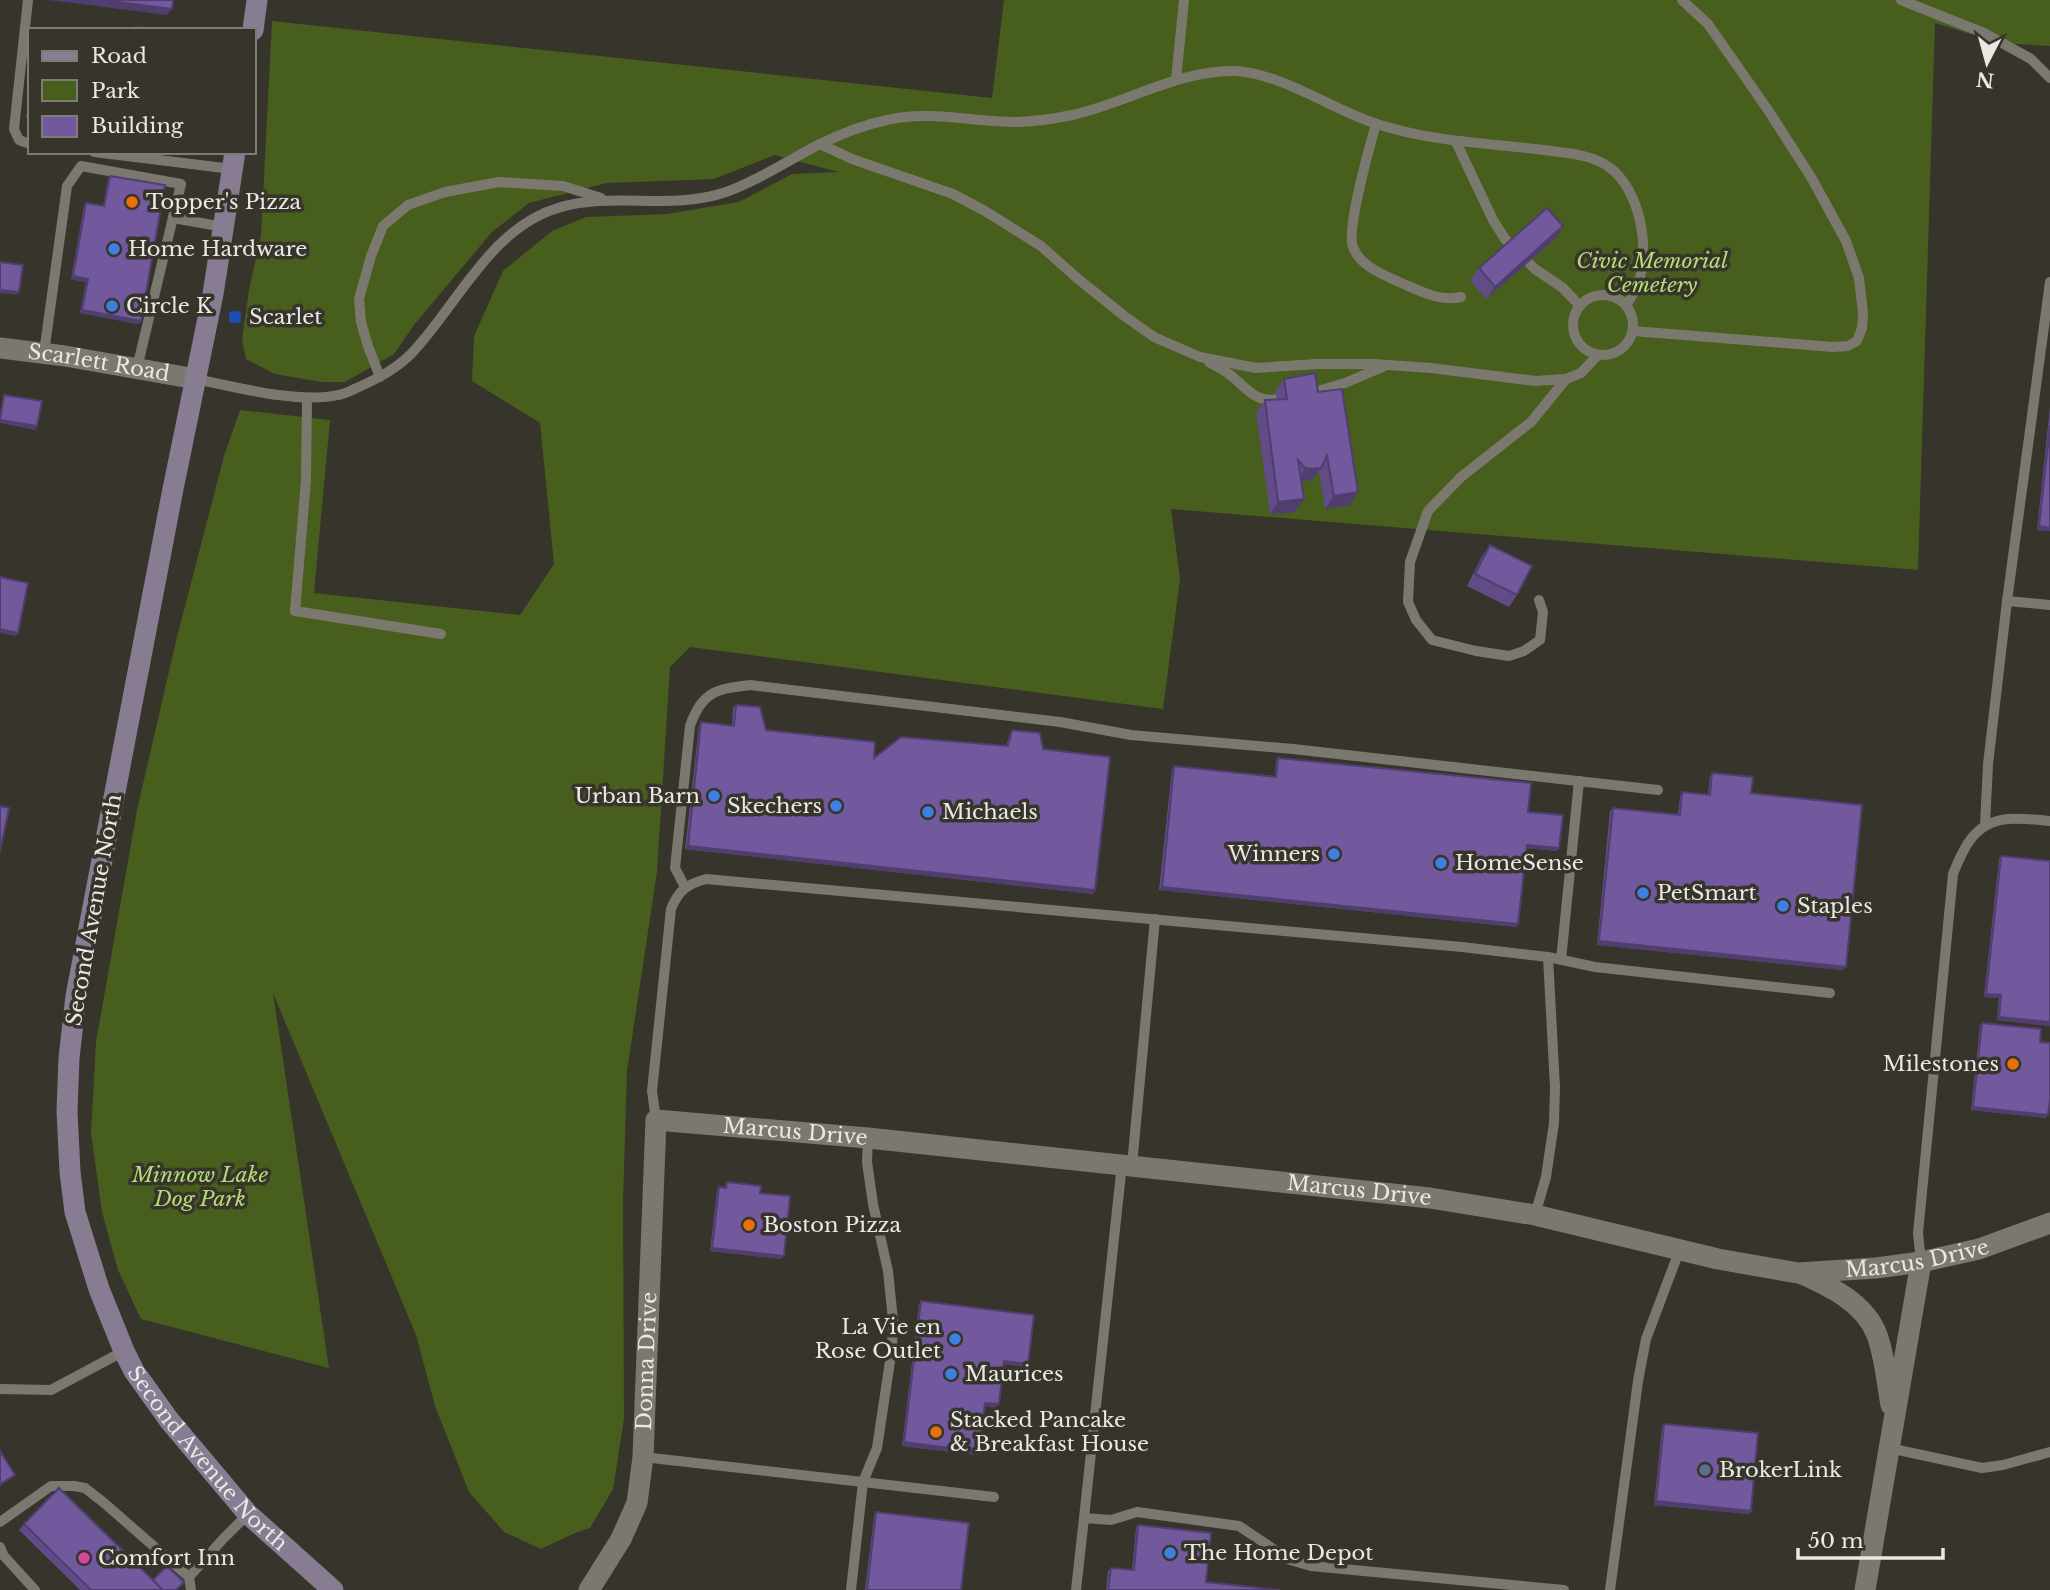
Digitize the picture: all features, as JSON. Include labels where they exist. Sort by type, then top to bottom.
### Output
[{"type":"main road","points":[[253,28],[257,0]]},
{"type":"main road","name":"Second Avenue North","points":[[233,161],[213,294],[76,996],[67,1111],[70,1172],[75,1212],[99,1289],[134,1371],[169,1420],[248,1514],[333,1590]]},
{"type":"street","name":"Scarlett Road","points":[[0,348],[196,379]]},
{"type":"street","name":"Marcus Drive","points":[[656,1120],[868,1138],[1430,1198],[1535,1215],[1718,1259],[1798,1273],[1920,1262],[1979,1248],[2050,1223]]},
{"type":"street","name":"Donna Drive","points":[[589,1590],[621,1539],[637,1503],[643,1457],[656,1120]]},
{"type":"street","points":[[1865,1590],[1920,1262]]},
{"type":"street","points":[[1798,1273],[1842,1294],[1859,1307],[1871,1324],[1877,1334],[1893,1421]]},
{"type":"lane","points":[[28,0],[14,129],[19,140],[28,143]]},
{"type":"lane","points":[[1176,80],[1184,0]]},
{"type":"lane","points":[[1633,331],[1833,347],[1848,346],[1857,341],[1862,328],[1859,278],[1846,241],[1811,177],[1708,24],[1682,0]]},
{"type":"lane","points":[[1901,0],[1984,33],[2031,59],[2050,78]]},
{"type":"lane","points":[[196,379],[307,398],[340,395],[380,377],[408,357],[481,263],[524,223],[557,208],[604,199],[684,201],[725,192],[820,144],[891,119],[919,117],[1010,122],[1045,121],[1086,112],[1176,80],[1231,71],[1276,81],[1376,124],[1415,134],[1456,142],[1581,155],[1609,167],[1628,188],[1640,218],[1643,255],[1639,281],[1626,306]]},
{"type":"lane","points":[[1376,124],[1353,219],[1352,245],[1360,258],[1374,271],[1430,296],[1451,299],[1461,297]]},
{"type":"lane","points":[[1456,142],[1493,220],[1505,239],[1535,270],[1563,288],[1580,306]]},
{"type":"lane","points":[[820,144],[852,159],[953,194],[985,211],[1041,246],[1154,337],[1200,357],[1232,376],[1260,399],[1270,401],[1315,393],[1386,365]]},
{"type":"lane","points":[[125,154],[233,161]]},
{"type":"lane","points":[[44,353],[67,186],[81,166],[181,184],[137,368]]},
{"type":"lane","points":[[380,377],[361,322],[359,299],[383,226],[408,205],[445,192],[499,182],[563,186],[604,199]]},
{"type":"lane","points":[[173,218],[224,227]]},
{"type":"lane","points":[[1985,825],[1988,764],[2007,601],[2050,282]]},
{"type":"lane","points":[[1605,295],[1615,297],[1626,306],[1632,317],[1633,331],[1620,351],[1607,356],[1597,356],[1581,347],[1573,335],[1572,321],[1587,299],[1605,295]]},
{"type":"lane","points":[[1200,357],[1256,368],[1317,364],[1386,365],[1535,381],[1566,379],[1581,373],[1597,356]]},
{"type":"lane","points":[[1539,600],[1543,612],[1540,640],[1524,651],[1509,656],[1432,640],[1416,620],[1408,602],[1410,562],[1428,511],[1461,477],[1531,422],[1566,379]]},
{"type":"lane","points":[[307,398],[306,480],[295,611],[441,634]]},
{"type":"lane","points":[[2007,601],[2050,605]]},
{"type":"lane","points":[[685,887],[675,869],[690,726],[696,708],[710,694],[721,688],[750,685],[1060,722],[1131,735],[1293,749],[1658,790]]},
{"type":"lane","points":[[1561,960],[1579,781]]},
{"type":"lane","points":[[1920,1262],[1918,1233],[1953,874],[1968,842],[1985,825],[2017,817],[2050,821]]},
{"type":"lane","points":[[656,1120],[652,1091],[671,909],[677,895],[685,887],[706,879],[1450,946],[1548,957],[1595,967],[1829,993]]},
{"type":"lane","points":[[1076,1590],[1154,919]]},
{"type":"lane","points":[[1535,1215],[1546,1177],[1554,1123],[1555,1087],[1548,957]]},
{"type":"lane","points":[[851,1590],[863,1482],[877,1448],[886,1394],[893,1320],[888,1271],[867,1163],[868,1138]]},
{"type":"lane","points":[[1610,1590],[1646,1339],[1680,1249]]},
{"type":"lane","points":[[0,1389],[51,1390],[124,1351]]},
{"type":"lane","points":[[1889,1448],[1982,1468],[2050,1452]]},
{"type":"lane","points":[[643,1457],[995,1497]]},
{"type":"lane","points":[[0,1522],[51,1486],[85,1488],[189,1577],[191,1590]]},
{"type":"lane","points":[[1084,1518],[1111,1520],[1137,1513],[1238,1526],[1290,1560],[1311,1566],[1564,1590]]},
{"type":"lane","points":[[189,1577],[248,1514]]},
{"type":"lane","points":[[0,1548],[35,1590]]},
{"type":"green space","points":[[1004,0],[2050,0],[2050,46],[2000,43],[1935,23],[1918,570],[1171,509],[1180,579],[1163,709],[690,647],[670,667],[657,872],[627,1071],[623,1201],[624,1419],[613,1489],[590,1528],[541,1549],[504,1532],[469,1492],[435,1406],[416,1335],[273,993],[329,1368],[141,1319],[118,1270],[102,1212],[91,1133],[96,1042],[137,810],[176,641],[224,456],[240,410],[330,420],[314,593],[520,615],[554,564],[540,423],[472,381],[474,336],[503,271],[552,231],[586,217],[667,214],[739,202],[792,174],[838,172],[775,155],[714,179],[607,183],[529,203],[492,232],[414,325],[394,354],[345,382],[321,382],[275,374],[246,359],[242,339],[261,235],[272,21],[992,98]]},
{"type":"building","points":[[103,0],[173,0],[172,9]]},
{"type":"building","points":[[110,176],[165,185],[141,321],[82,310],[88,279],[73,276],[86,203],[104,206]]},
{"type":"building","points":[[1547,208],[1563,226],[1495,287],[1479,268]]},
{"type":"building","points":[[0,262],[23,265],[19,292],[0,290]]},
{"type":"building","points":[[1315,373],[1318,392],[1342,389],[1358,492],[1334,496],[1327,456],[1321,468],[1305,468],[1298,460],[1304,499],[1278,502],[1265,400],[1287,399],[1284,379]]},
{"type":"building","points":[[4,395],[42,401],[37,426],[0,420]]},
{"type":"building","points":[[2050,425],[2050,528],[2039,526]]},
{"type":"building","points":[[1490,545],[1532,566],[1517,595],[1475,574]]},
{"type":"building","points":[[0,577],[28,583],[18,633],[0,629]]},
{"type":"building","points":[[736,705],[760,707],[766,730],[875,742],[874,758],[901,737],[1008,746],[1012,730],[1040,733],[1043,749],[1110,757],[1095,890],[688,846],[701,722],[734,726]]},
{"type":"building","points":[[1278,758],[1531,783],[1528,812],[1563,815],[1559,848],[1527,845],[1518,924],[1162,887],[1174,766],[1276,777]]},
{"type":"building","points":[[1712,773],[1753,777],[1751,793],[1862,805],[1846,967],[1599,941],[1613,808],[1680,815],[1682,792],[1710,795]]},
{"type":"building","points":[[0,806],[9,808],[0,852]]},
{"type":"building","points":[[2001,856],[2050,861],[2050,1022],[1999,1017],[2001,995],[1986,994]]},
{"type":"building","name":"Milestones","points":[[1982,1023],[2041,1029],[2040,1042],[2050,1043],[2048,1115],[1973,1107]]},
{"type":"building","name":"Boston Pizza","points":[[727,1182],[761,1186],[760,1193],[790,1196],[784,1256],[712,1248],[719,1187],[726,1188]]},
{"type":"building","points":[[921,1301],[1034,1315],[1028,1364],[1004,1361],[999,1404],[985,1403],[979,1452],[904,1442]]},
{"type":"building","name":"BrokerLink","points":[[1664,1424],[1758,1433],[1751,1511],[1656,1501]]},
{"type":"building","points":[[0,1451],[15,1475],[0,1484]]},
{"type":"building","name":"Comfort Inn","points":[[59,1488],[163,1590],[91,1590],[24,1524]]},
{"type":"building","points":[[876,1512],[969,1523],[961,1590],[867,1590]]},
{"type":"building","name":"The Home Depot","points":[[1138,1525],[1211,1533],[1206,1582],[1280,1590],[1108,1590],[1111,1568],[1134,1570]]},
{"type":"building","points":[[167,1566],[184,1582],[176,1590],[163,1590],[153,1580]]},
{"type":"place","name":"Topper's Pizza","points":[[132,202]]},
{"type":"place","name":"Home Hardware","points":[[114,249]]},
{"type":"place","name":"Circle K","points":[[112,306]]},
{"type":"place","name":"Scarlet","points":[[235,317]]},
{"type":"place","name":"Urban Barn","points":[[714,796]]},
{"type":"place","name":"Skechers","points":[[836,806]]},
{"type":"place","name":"Michaels","points":[[928,812]]},
{"type":"place","name":"Winners","points":[[1334,854]]},
{"type":"place","name":"HomeSense","points":[[1441,863]]},
{"type":"place","name":"PetSmart","points":[[1643,893]]},
{"type":"place","name":"Staples","points":[[1783,906]]},
{"type":"place","name":"Milestones","points":[[2013,1064]]},
{"type":"place","name":"Boston Pizza","points":[[749,1225]]},
{"type":"place","name":"La Vie en Rose Outlet","points":[[955,1339]]},
{"type":"place","name":"Maurices","points":[[951,1374]]},
{"type":"place","name":"Stacked Pancake & Breakfast House","points":[[936,1432]]},
{"type":"place","name":"BrokerLink","points":[[1705,1470]]},
{"type":"place","name":"The Home Depot","points":[[1170,1553]]},
{"type":"place","name":"Comfort Inn","points":[[84,1558]]},
{"type":"park label","name":"Civic Memorial Cemetery","points":[[1652,273]]},
{"type":"park label","name":"Minnow Lake Dog Park","points":[[200,1187]]}]
